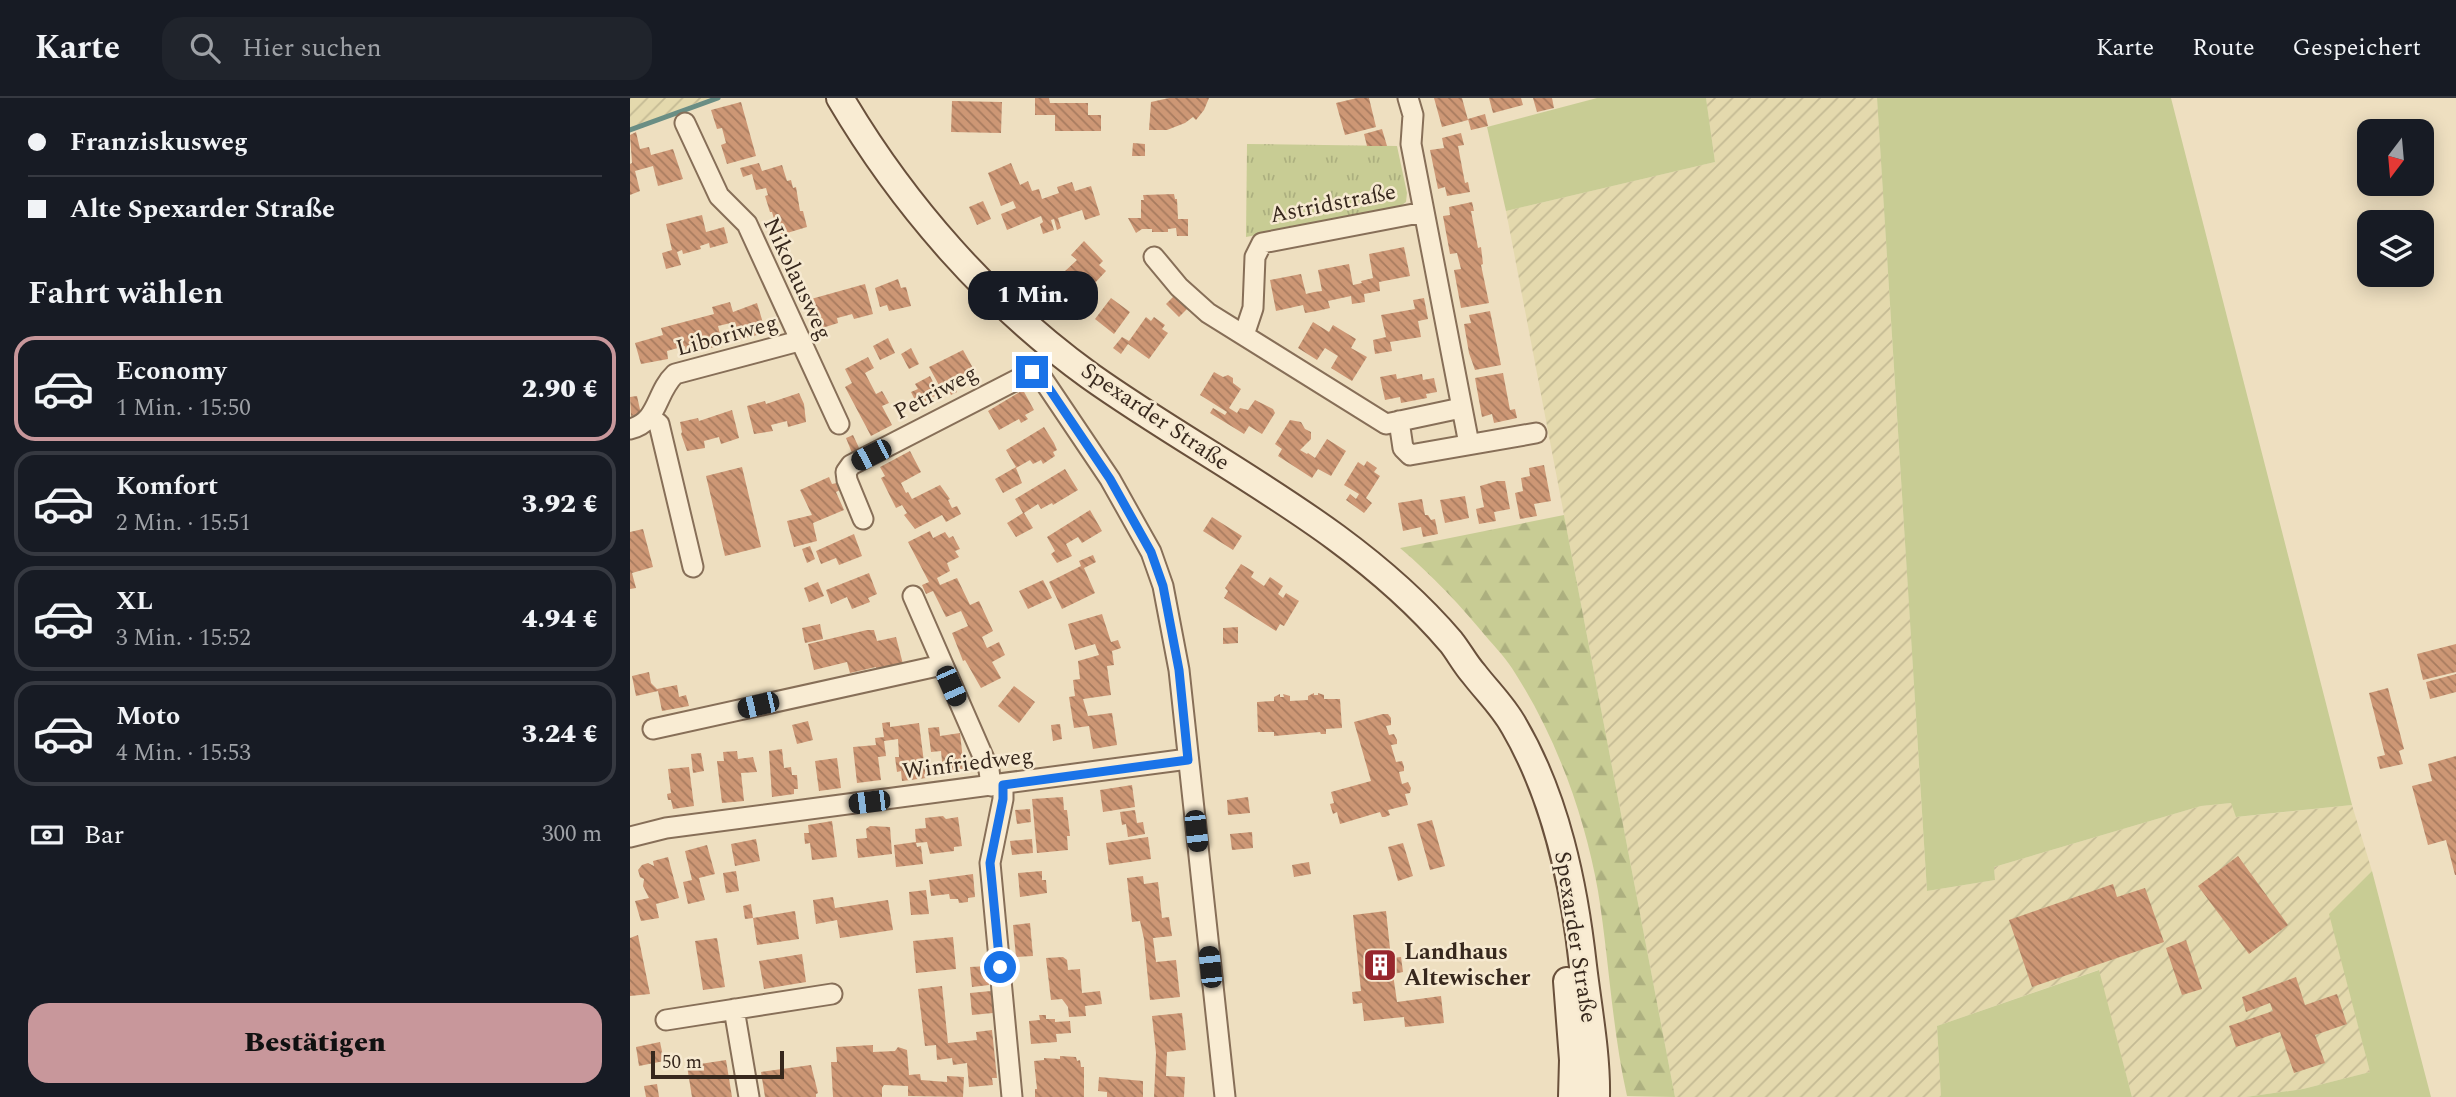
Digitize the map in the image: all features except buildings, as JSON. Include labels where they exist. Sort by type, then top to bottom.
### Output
[{"type":"main road","name":"Spexarder Straße","points":[[840,98],[892,178],[934,231],[982,283],[1015,313],[1089,375],[1293,509],[1378,571],[1451,642],[1474,674],[1528,792],[1548,852],[1564,935],[1573,1060],[1591,1095]]},
{"type":"street","name":"Astridstraße","points":[[1408,98],[1413,115],[1411,144],[1469,444]]},
{"type":"street","name":"Nikolausweg","points":[[685,123],[719,197],[747,225],[839,424]]},
{"type":"street","name":"Astridstraße","points":[[1244,335],[1253,308],[1255,257],[1262,243],[1424,212]]},
{"type":"street","points":[[1154,257],[1179,287],[1208,313],[1386,424],[1461,408]]},
{"type":"street","name":"Liboriweg","points":[[650,418],[664,384],[675,373],[799,341]]},
{"type":"street","name":"Petriweg","points":[[863,519],[847,481],[846,472],[850,465],[1022,376],[1032,372],[1042,378],[1110,479],[1151,552],[1163,586],[1179,670],[1188,760]]},
{"type":"street","points":[[630,429],[643,426],[650,418],[659,424],[694,567]]},
{"type":"street","points":[[1399,421],[1403,447],[1410,455],[1536,433]]},
{"type":"street","points":[[914,596],[1003,799],[990,863],[1012,1097]]},
{"type":"street","points":[[653,729],[942,665]]},
{"type":"street","points":[[1188,760],[1225,1097]]},
{"type":"street","name":"Winfriedweg","points":[[630,837],[666,828],[1188,760]]},
{"type":"street","points":[[666,1020],[832,994]]},
{"type":"street","points":[[734,1009],[748,1097]]},
{"type":"shaded area","points":[[630,98],[710,98],[630,128]]},
{"type":"shaded area","points":[[1706,98],[1877,98],[1927,891],[1995,880],[1994,867],[2201,806],[2231,803],[2237,817],[2352,805],[2372,871],[2330,914],[2370,1072],[2303,1089],[2246,1097],[2132,1097],[2098,970],[1937,1026],[1941,1097],[1675,1097],[1506,211],[1715,162]]},
{"type":"green space","points":[[1597,98],[1706,98],[1715,162],[1506,211],[1487,127]]},
{"type":"green space","points":[[1877,98],[2171,98],[2352,805],[2236,817],[2231,803],[2201,806],[1994,867],[1995,880],[1927,891]]},
{"type":"green space","points":[[1247,144],[1397,146],[1407,193],[1406,202],[1398,208],[1246,237]]},
{"type":"green space","points":[[1564,515],[1675,1097],[1627,1096],[1598,891],[1585,834],[1556,750],[1530,698],[1503,656],[1468,615],[1400,548]]},
{"type":"green space","points":[[2372,871],[2431,1097],[2246,1097],[2303,1089],[2370,1072],[2329,914]]},
{"type":"green space","points":[[2099,970],[2132,1097],[1941,1097],[1937,1026]]},
{"type":"waterway","points":[[630,130],[718,98]]},
{"type":"place","name":"Landhaus Altewischer","points":[[1380,965]]},
{"type":"route","points":[[1000,967],[990,863],[1003,799],[1003,785],[1188,760],[1179,670],[1163,586],[1151,552],[1110,479],[1042,378],[1032,372]]}]
